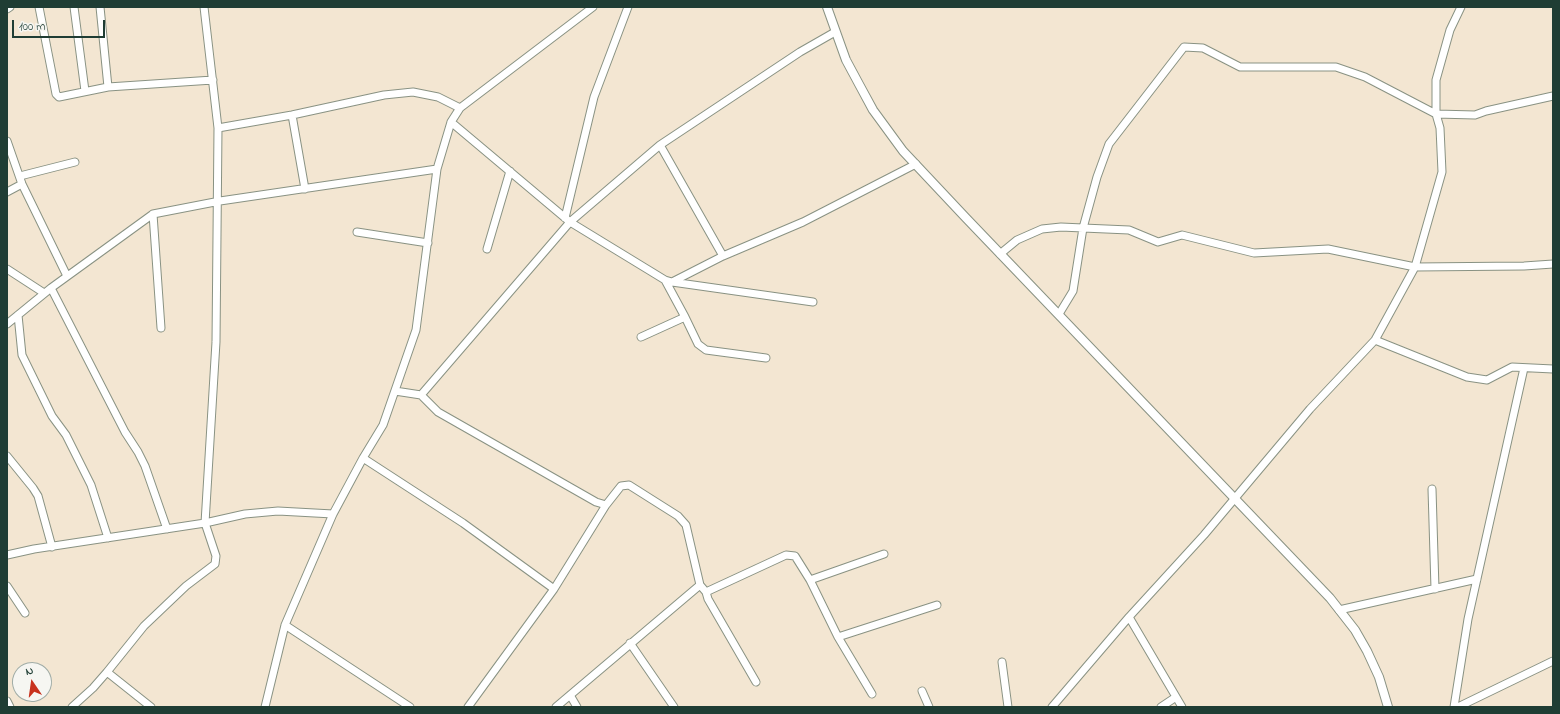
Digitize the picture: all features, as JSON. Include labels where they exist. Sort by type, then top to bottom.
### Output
[{"type":"main road","points":[[827,7],[846,60],[873,110],[886,128],[916,164],[1000,254],[1330,598],[1355,630],[1367,652],[1379,677],[1388,707]]},
{"type":"street","points":[[38,7],[56,94],[59,97],[108,87],[213,80]]},
{"type":"street","points":[[74,7],[85,91]]},
{"type":"street","points":[[100,7],[108,87]]},
{"type":"street","points":[[72,707],[93,688],[144,626],[186,586],[215,564],[216,556],[205,524],[216,342],[218,128],[204,7]]},
{"type":"street","points":[[265,707],[285,626],[333,514],[363,458],[383,426],[416,330],[438,169],[450,122],[460,108],[593,7]]},
{"type":"street","points":[[567,220],[594,98],[628,7]]},
{"type":"street","points":[[1052,707],[1204,535],[1310,409],[1375,340],[1415,267],[1442,172],[1440,128],[1436,114],[1436,80],[1450,30],[1461,7]]},
{"type":"street","points":[[421,394],[567,220],[660,145],[800,52],[835,32]]},
{"type":"street","points":[[1059,314],[1073,291],[1083,228],[1097,177],[1109,144],[1184,47],[1203,48],[1240,67],[1336,67],[1365,77],[1436,114],[1475,115],[1486,111],[1553,96]]},
{"type":"street","points":[[218,128],[292,115],[384,96],[413,92],[438,97],[460,108]]},
{"type":"street","points":[[292,115],[305,189]]},
{"type":"street","points":[[450,122],[567,220],[668,281],[813,302]]},
{"type":"street","points":[[7,141],[22,184],[67,276]]},
{"type":"street","points":[[660,145],[723,256]]},
{"type":"street","points":[[20,176],[75,162]]},
{"type":"street","points":[[668,281],[803,222],[916,164]]},
{"type":"street","points":[[7,324],[44,293],[153,214],[218,202],[438,169]]},
{"type":"street","points":[[486,249],[510,172]]},
{"type":"street","points":[[7,192],[22,184]]},
{"type":"street","points":[[153,214],[161,328]]},
{"type":"street","points":[[1000,254],[1017,240],[1042,229],[1061,227],[1129,230],[1158,242],[1182,236],[1254,253],[1328,249],[1415,267],[1524,266],[1553,264]]},
{"type":"street","points":[[356,232],[428,243]]},
{"type":"street","points":[[7,269],[44,293]]},
{"type":"street","points":[[668,281],[698,344],[706,350],[766,358]]},
{"type":"street","points":[[51,288],[125,432],[145,466],[167,529]]},
{"type":"street","points":[[18,315],[22,355],[52,416],[66,435],[91,485],[108,538]]},
{"type":"street","points":[[641,337],[685,317]]},
{"type":"street","points":[[1375,340],[1466,377],[1487,380],[1512,367],[1553,369]]},
{"type":"street","points":[[1454,707],[1468,619],[1524,368]]},
{"type":"street","points":[[395,391],[421,394],[438,412],[596,502],[606,505]]},
{"type":"street","points":[[7,456],[38,496],[52,547]]},
{"type":"street","points":[[363,458],[463,523],[554,589]]},
{"type":"street","points":[[468,707],[554,589],[606,505],[621,486],[629,485],[678,516],[686,525],[700,585],[706,592],[708,599],[756,682]]},
{"type":"street","points":[[1432,489],[1434,589]]},
{"type":"street","points":[[7,555],[205,524],[245,514],[278,511],[333,514]]},
{"type":"street","points":[[810,580],[884,554]]},
{"type":"street","points":[[706,592],[786,555],[795,556],[810,580],[838,637],[872,694]]},
{"type":"street","points":[[1340,610],[1477,579]]},
{"type":"street","points":[[556,707],[700,585]]},
{"type":"street","points":[[7,586],[25,614]]},
{"type":"street","points":[[838,637],[937,605]]},
{"type":"street","points":[[1130,617],[1182,707]]},
{"type":"street","points":[[285,626],[410,707]]},
{"type":"street","points":[[630,643],[674,707]]},
{"type":"street","points":[[1458,707],[1553,661]]},
{"type":"street","points":[[1002,662],[1008,707]]},
{"type":"street","points":[[107,672],[151,707]]},
{"type":"street","points":[[922,691],[929,707]]},
{"type":"street","points":[[570,695],[577,707]]},
{"type":"street","points":[[1161,707],[1176,697]]},
{"type":"street","points":[[7,701],[10,707]]}]
